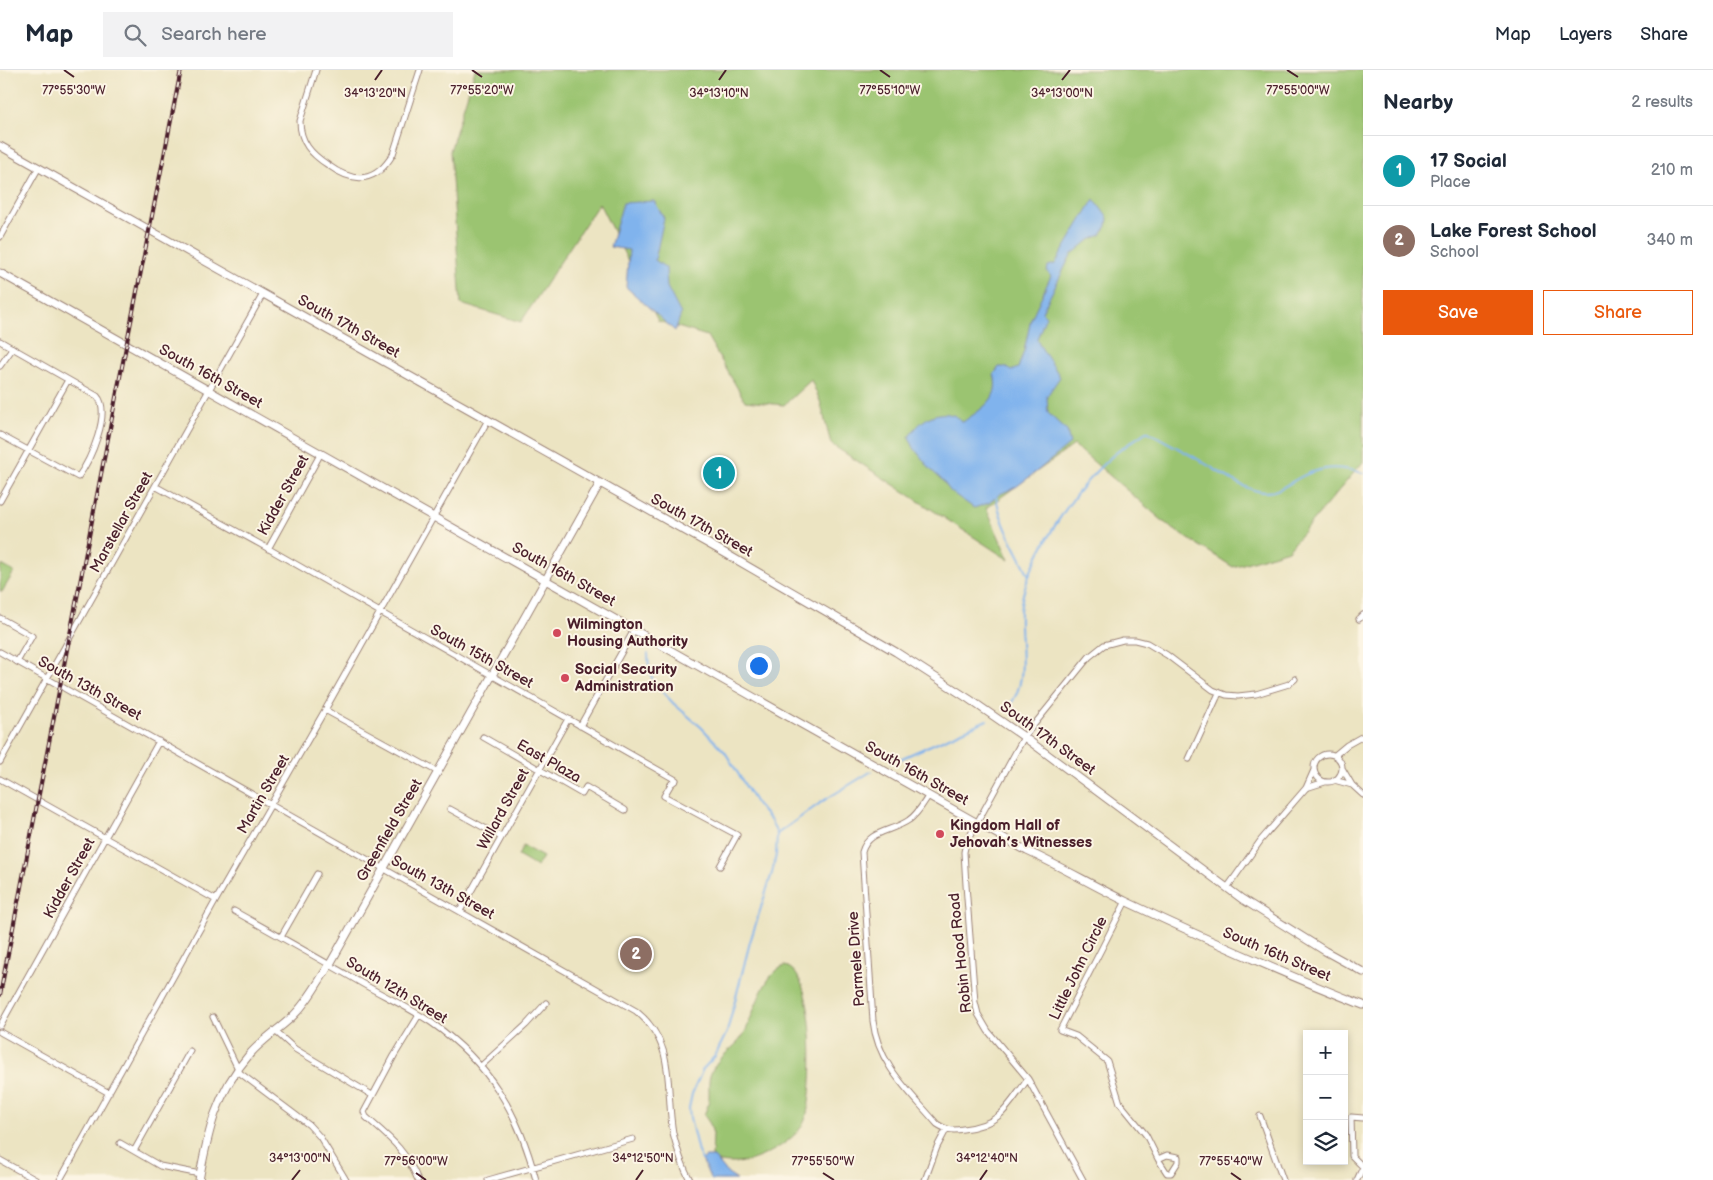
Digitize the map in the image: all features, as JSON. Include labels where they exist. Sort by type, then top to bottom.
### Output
[{"type":"main road","name":"South 17th Street","points":[[0,146],[864,633],[970,699],[1227,888],[1274,920],[1363,972]]},
{"type":"main road","name":"South 16th Street","points":[[0,273],[1026,851],[1126,901],[1274,970],[1363,1005]]},
{"type":"main road","name":"Greenfield Street","points":[[199,1177],[204,1146],[211,1122],[223,1095],[249,1056],[303,1004],[330,964],[600,483]]},
{"type":"street","points":[[316,70],[300,121],[303,141],[313,154],[334,170],[356,178],[368,177],[378,172],[386,166],[394,154],[420,70]]},
{"type":"street","points":[[0,237],[38,168]]},
{"type":"street","name":"Marstellar Street","points":[[0,762],[263,294]]},
{"type":"street","points":[[0,341],[96,396],[101,403],[99,430],[78,477],[0,434]]},
{"type":"street","points":[[0,366],[13,348]]},
{"type":"street","points":[[0,501],[2,492],[68,380]]},
{"type":"street","name":"Martin Street","points":[[60,1180],[488,420]]},
{"type":"street","name":"Kidder Street","points":[[268,549],[321,453]]},
{"type":"street","name":"South 15th Street","points":[[155,486],[676,780],[671,784],[664,796],[737,835],[720,866]]},
{"type":"street","points":[[0,618],[32,636],[17,662]]},
{"type":"street","points":[[580,726],[634,630]]},
{"type":"street","name":"Robin Hood Road","points":[[1084,1180],[1028,1079],[988,1031],[978,1014],[975,1002],[964,852],[966,844],[1024,737],[1088,657],[1104,645],[1113,642],[1136,640],[1147,643],[1167,655],[1219,693]]},
{"type":"street","name":"South 13th Street","points":[[0,652],[628,1006],[646,1020],[656,1032],[664,1050],[669,1077],[673,1132],[680,1157],[690,1180]]},
{"type":"street","points":[[1189,759],[1219,693],[1238,696],[1256,694],[1289,684],[1295,679]]},
{"type":"street","points":[[325,710],[438,772]]},
{"type":"street","name":"Willard Street","points":[[460,911],[568,719]]},
{"type":"street","points":[[1335,755],[1347,744],[1363,736]]},
{"type":"street","name":"East Plaza","points":[[484,737],[582,794],[586,787],[626,810]]},
{"type":"street","name":"Kidder Street","points":[[0,1026],[158,741]]},
{"type":"street","points":[[1227,888],[1261,840],[1306,788],[1316,761],[1321,755],[1328,753],[1335,755],[1340,760],[1342,768],[1352,785],[1363,795]]},
{"type":"street","points":[[1306,788],[1334,780],[1340,775],[1342,768]]},
{"type":"street","points":[[1314,769],[1318,778],[1325,782]]},
{"type":"street","points":[[0,779],[216,900]]},
{"type":"street","points":[[1334,780],[1352,785]]},
{"type":"street","name":"Parmele Drive","points":[[929,795],[910,820],[876,834],[867,841],[861,859],[876,1040],[885,1061],[894,1074],[937,1124],[946,1130]]},
{"type":"street","points":[[450,809],[501,837]]},
{"type":"street","points":[[281,937],[317,874]]},
{"type":"street","name":"Little John Circle","points":[[1126,901],[1060,1030],[1076,1036],[1107,1061],[1120,1103],[1146,1135],[1158,1159]]},
{"type":"street","name":"South 12th Street","points":[[234,912],[419,1015],[455,1041],[481,1066],[512,1111],[522,1132],[536,1180]]},
{"type":"street","points":[[481,1066],[526,1025],[546,1003]]},
{"type":"street","points":[[418,1180],[410,1162],[398,1145],[364,1112],[407,1033],[419,1015]]},
{"type":"street","points":[[213,1017],[238,1070],[320,1137],[346,1180]]},
{"type":"street","points":[[275,1030],[295,1049],[372,1095]]},
{"type":"street","points":[[0,1032],[109,1093]]},
{"type":"street","points":[[134,1151],[190,1051]]},
{"type":"street","points":[[925,1180],[937,1147],[946,1130],[982,1126],[996,1119],[1008,1107],[1028,1079]]},
{"type":"street","points":[[1260,1116],[1283,1180]]},
{"type":"street","points":[[1357,1180],[1363,1167],[1352,1156],[1351,1117],[1363,1118]]},
{"type":"street","points":[[488,1180],[633,1139]]},
{"type":"street","points":[[120,1143],[160,1166],[199,1177]]},
{"type":"street","points":[[0,1160],[36,1180]]},
{"type":"green space","points":[[475,70],[1363,70],[1363,462],[1288,550],[1233,567],[1170,527],[1074,445],[986,508],[1009,560],[831,444],[820,401],[811,380],[784,405],[745,401],[707,336],[658,321],[599,203],[521,322],[461,304],[450,151]]},
{"type":"green space","points":[[2,565],[14,572],[2,592],[0,591],[0,568]]},
{"type":"green space","points":[[523,846],[543,857],[537,867],[518,856]]},
{"type":"green space","points":[[785,966],[796,974],[803,989],[808,1011],[812,1062],[811,1086],[805,1120],[801,1128],[786,1142],[765,1155],[745,1162],[720,1162],[712,1157],[713,1134],[710,1124],[704,1115],[709,1101],[710,1075],[719,1060],[743,1036],[771,976]]},
{"type":"water","points":[[1094,199],[1108,218],[1107,226],[1101,235],[1088,241],[1071,255],[1042,312],[1046,316],[1037,339],[1060,377],[1047,396],[1048,413],[1067,431],[1070,444],[1016,487],[1000,494],[989,503],[974,508],[951,492],[930,469],[914,448],[909,437],[927,418],[939,414],[953,415],[963,422],[983,408],[992,397],[995,390],[994,374],[999,367],[1006,367],[1011,371],[1018,368],[1031,319],[1051,276],[1047,272],[1048,266],[1055,264]]},
{"type":"water","points":[[654,201],[664,218],[655,260],[666,268],[667,287],[681,314],[675,331],[626,287],[629,250],[610,247],[623,203]]},
{"type":"water","points":[[706,1157],[714,1157],[728,1174],[737,1180],[711,1180],[702,1160]]},
{"type":"waterway","points":[[1008,707],[1015,697],[1021,674],[1020,611],[1031,571],[1041,549],[1067,508],[1096,472],[1114,454],[1147,431],[1234,481],[1259,491],[1270,492],[1305,475],[1329,468],[1363,473]]},
{"type":"waterway","points":[[996,496],[1005,528],[1029,576]]},
{"type":"waterway","points":[[648,654],[649,670],[654,683],[725,752],[757,805],[771,821],[777,834],[776,855],[772,873],[750,942],[727,1032],[715,1056],[703,1069],[692,1094],[689,1108],[690,1118],[698,1152],[702,1160]]},
{"type":"waterway","points":[[891,763],[987,720]]},
{"type":"waterway","points":[[777,834],[823,801],[872,771]]},
{"type":"railway","points":[[0,995],[181,70]]},
{"type":"place","name":"17 Social","points":[[719,473]]},
{"type":"place","name":"Wilmington Housing Authority","points":[[557,633]]},
{"type":"place","name":"Social Security Administration","points":[[565,678]]},
{"type":"place","name":"Kingdom Hall of Jehovah’s Witnesses","points":[[940,834]]},
{"type":"place","name":"Lake Forest School","points":[[636,954]]}]
